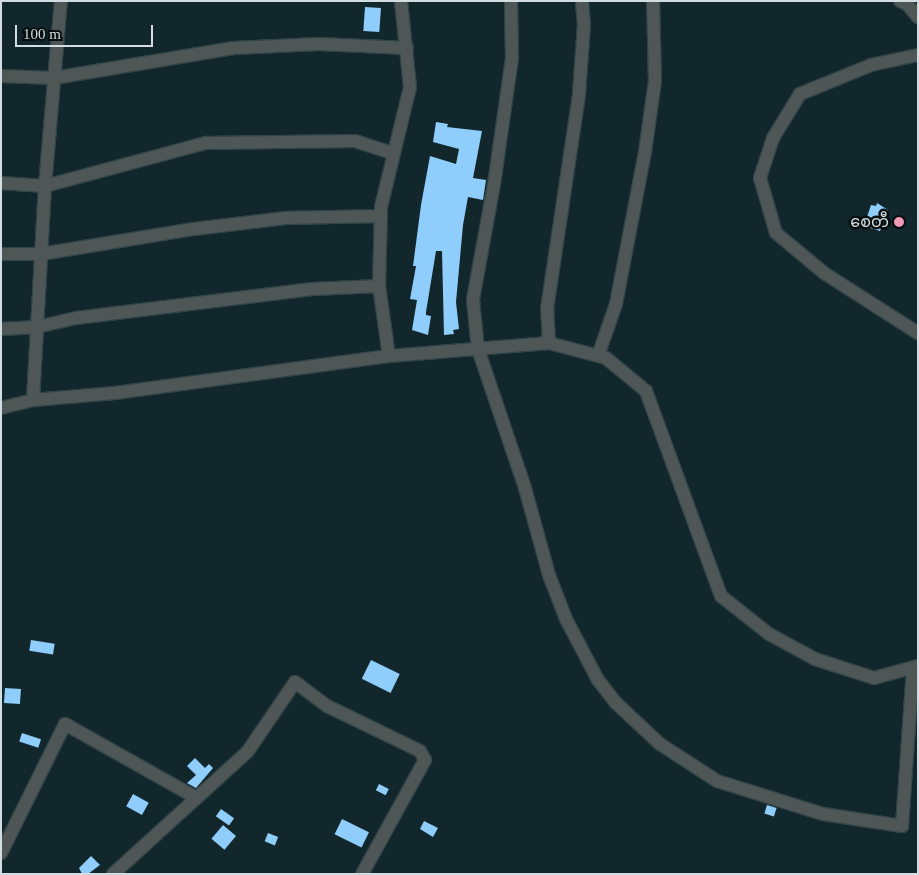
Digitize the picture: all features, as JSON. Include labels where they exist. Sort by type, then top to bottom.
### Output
[{"type":"street","points":[[33,400],[45,186],[61,1]]},
{"type":"street","points":[[389,356],[379,286],[381,216],[392,153],[410,86],[401,1]]},
{"type":"street","points":[[1,408],[33,400],[116,393],[389,356],[478,349],[549,343],[606,358],[646,391],[721,596],[769,634],[815,659],[874,678],[915,667],[902,826],[823,814],[766,798],[717,781],[660,744],[615,702],[598,680],[566,619],[549,575],[525,488],[478,349],[472,300],[494,184],[512,58],[511,1]]},
{"type":"street","points":[[549,343],[547,309],[579,94],[584,25],[582,1]]},
{"type":"street","points":[[598,356],[616,304],[645,152],[655,81],[653,1]]},
{"type":"street","points":[[900,1],[907,4],[918,17]]},
{"type":"street","points":[[1,76],[54,78],[234,48],[319,44],[407,48]]},
{"type":"street","points":[[918,54],[871,65],[800,94],[773,138],[760,178],[776,233],[824,273],[918,334]]},
{"type":"street","points":[[1,182],[45,186],[206,144],[354,141],[392,153]]},
{"type":"street","points":[[1,254],[41,254],[120,240],[267,220],[381,216]]},
{"type":"street","points":[[1,329],[37,327],[76,318],[312,290],[379,286]]},
{"type":"street","points":[[113,874],[248,751],[295,682],[327,706],[420,751],[425,760],[362,874]]},
{"type":"street","points":[[1,853],[65,724],[196,798]]},
{"type":"building","points":[[365,7],[381,8],[379,32],[363,31]]},
{"type":"building","points":[[436,122],[448,124],[447,127],[482,131],[473,178],[486,180],[483,200],[468,197],[463,225],[456,302],[459,329],[453,330],[454,334],[444,335],[442,251],[436,251],[426,312],[426,315],[431,316],[428,335],[412,330],[417,300],[410,299],[416,266],[413,266],[421,205],[430,156],[456,164],[459,149],[433,142]]},
{"type":"building","points":[[877,203],[888,210],[880,231],[864,226],[871,205],[876,206]]},
{"type":"building","points":[[31,640],[55,644],[53,655],[29,651]]},
{"type":"building","points":[[371,660],[400,674],[391,693],[362,679]]},
{"type":"building","points":[[5,688],[21,689],[20,704],[4,703]]},
{"type":"building","points":[[22,733],[41,739],[38,748],[19,742]]},
{"type":"building","points":[[195,758],[205,768],[209,764],[213,768],[196,788],[187,783],[196,775],[187,766]]},
{"type":"building","points":[[379,784],[389,789],[386,795],[376,790]]},
{"type":"building","points":[[133,794],[149,803],[142,815],[126,806]]},
{"type":"building","points":[[767,805],[777,808],[774,817],[764,814]]},
{"type":"building","points":[[221,809],[234,818],[229,826],[216,816]]},
{"type":"building","points":[[342,819],[369,832],[362,847],[335,834]]},
{"type":"building","points":[[424,821],[438,828],[433,837],[420,829]]},
{"type":"building","points":[[223,825],[236,836],[224,850],[211,839]]},
{"type":"building","points":[[268,833],[278,837],[275,845],[265,841]]},
{"type":"building","points":[[91,856],[100,865],[88,874],[82,874],[79,868]]},
{"type":"place","name":"စေတီ","points":[[899,222]]}]
